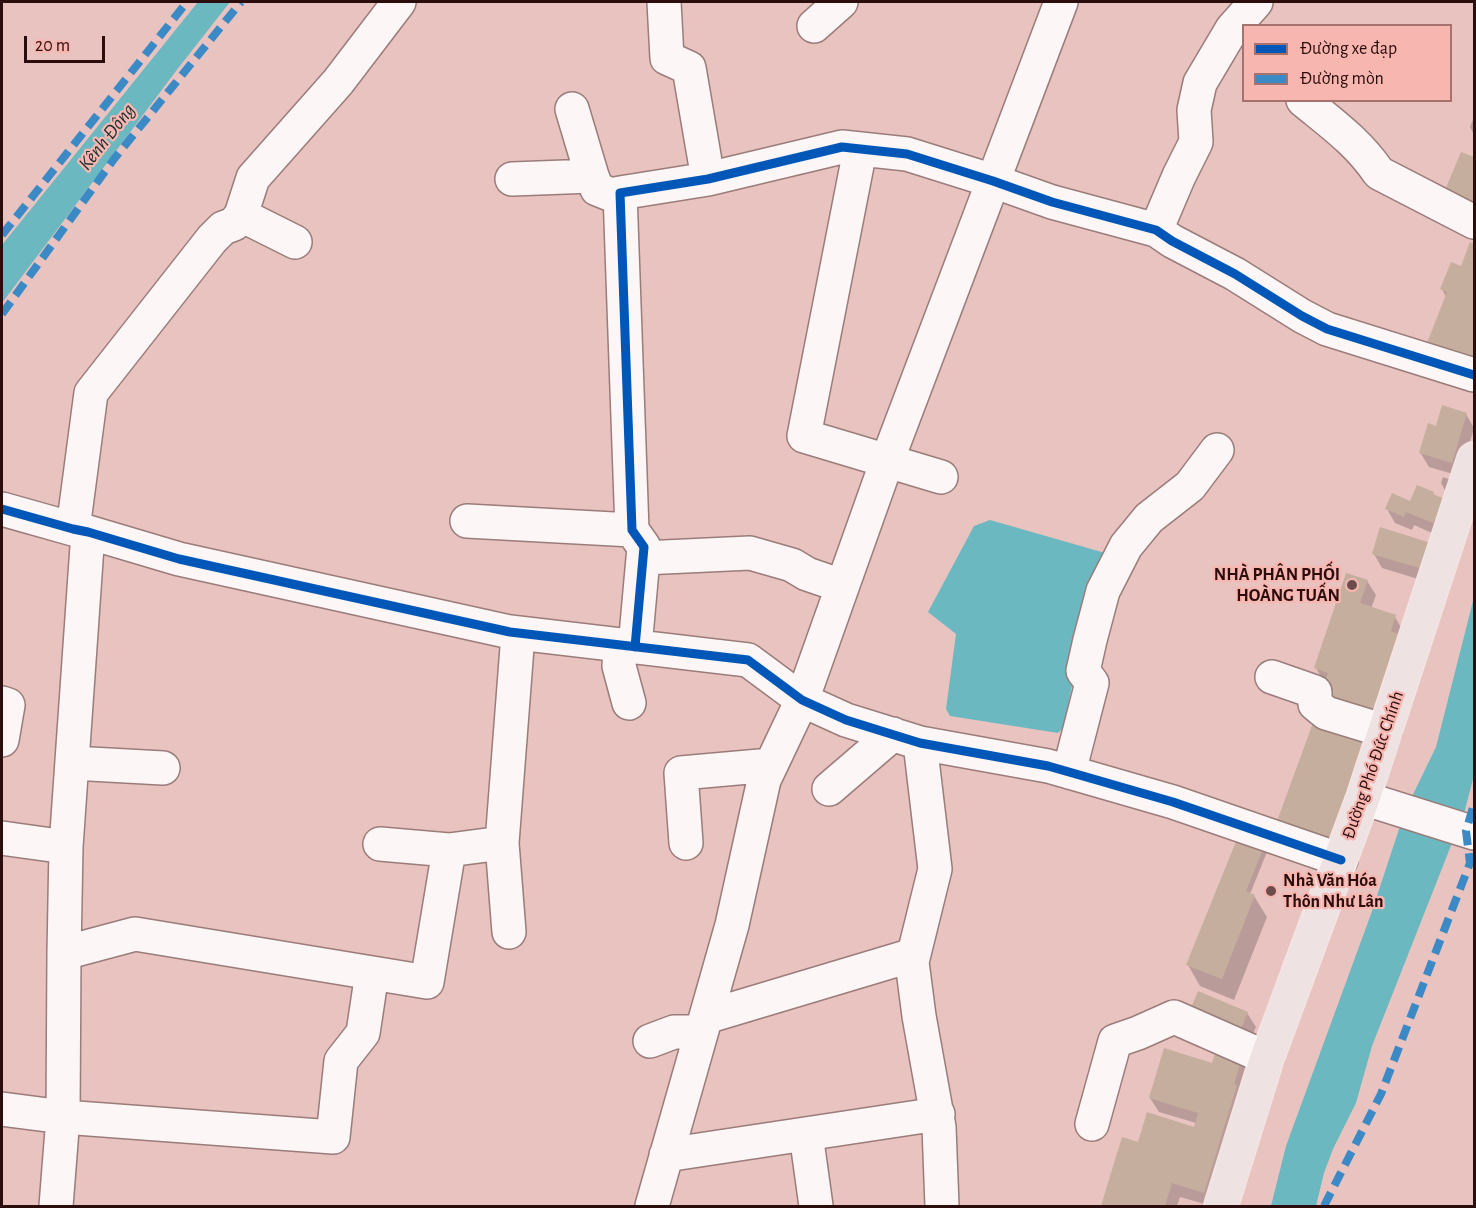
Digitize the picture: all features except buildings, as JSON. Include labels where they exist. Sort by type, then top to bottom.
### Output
[{"type":"main road","name":"Đường Phó Đức Chính","points":[[1221,1206],[1268,1058],[1364,798],[1474,459]]},
{"type":"street","points":[[56,1206],[63,1117],[66,847],[72,763],[81,531],[91,393],[212,239],[223,228],[234,224],[241,215],[253,178],[338,82],[399,2]]},
{"type":"street","points":[[664,2],[667,58],[689,68],[708,179]]},
{"type":"street","points":[[814,26],[841,2]]},
{"type":"street","points":[[652,1206],[732,925],[764,780],[802,700],[886,461],[1059,2]]},
{"type":"street","points":[[1244,24],[1256,2]]},
{"type":"street","points":[[1156,230],[1196,142],[1194,110],[1200,83],[1238,36]]},
{"type":"street","points":[[1305,102],[1351,139],[1379,172],[1474,222]]},
{"type":"street","points":[[572,109],[597,189],[612,195],[708,179],[842,147],[907,154],[1052,202],[1156,230],[1327,329],[1474,375]]},
{"type":"street","points":[[860,150],[804,436],[941,477]]},
{"type":"street","points":[[512,179],[592,176]]},
{"type":"street","points":[[620,193],[638,544],[627,646],[619,666],[629,703]]},
{"type":"street","points":[[241,215],[295,242]]},
{"type":"street","points":[[1069,772],[1092,683],[1083,671],[1103,591],[1126,546],[1149,519],[1190,486],[1216,450]]},
{"type":"street","points":[[2,509],[179,559],[518,634],[748,660],[802,700],[846,720],[907,739],[1048,766],[1173,802],[1341,860]]},
{"type":"street","points":[[466,521],[638,544],[750,553],[792,565],[807,574],[842,586]]},
{"type":"street","points":[[509,932],[502,843],[518,634]]},
{"type":"street","points":[[1272,677],[1315,692],[1315,704],[1326,713],[1385,731]]},
{"type":"street","points":[[2,703],[8,705],[2,740]]},
{"type":"street","points":[[829,789],[907,739]]},
{"type":"street","points":[[907,739],[935,869],[912,962],[919,1016],[938,1114],[942,1206]]},
{"type":"street","points":[[72,763],[163,768]]},
{"type":"street","points":[[686,843],[681,773],[771,765]]},
{"type":"street","points":[[1364,798],[1474,833]]},
{"type":"street","points":[[2,838],[66,847]]},
{"type":"street","points":[[380,844],[449,850],[502,843]]},
{"type":"street","points":[[64,953],[135,934],[427,982],[449,850]]},
{"type":"street","points":[[650,1041],[913,955]]},
{"type":"street","points":[[2,1109],[63,1117],[333,1137],[341,1061],[363,1033],[372,973]]},
{"type":"street","points":[[1092,1124],[1115,1041],[1174,1017],[1268,1058]]},
{"type":"street","points":[[666,1155],[938,1114]]},
{"type":"street","points":[[806,1134],[816,1206]]},
{"type":"water","name":"Kênh Đông","points":[[198,2],[230,2],[2,303],[2,245]]},
{"type":"water","points":[[990,520],[1105,553],[1080,644],[1064,727],[1058,733],[950,716],[946,709],[956,634],[928,612],[974,526]]},
{"type":"water","points":[[1474,597],[1474,775],[1465,810],[1372,1046],[1356,1103],[1333,1149],[1316,1206],[1271,1206],[1286,1146],[1371,914],[1405,811],[1436,747]]},
{"type":"marked path","points":[[2,235],[187,2]]},
{"type":"marked path","points":[[2,314],[114,159],[241,2]]},
{"type":"marked path","points":[[1324,1206],[1381,1094],[1470,863],[1466,831],[1474,804]]},
{"type":"cycle path","points":[[635,647],[644,547],[632,530],[620,193],[708,179],[842,147],[907,154],[1052,202],[1156,230],[1327,329],[1474,375]]},
{"type":"cycle path","points":[[2,509],[179,559],[510,632],[748,660],[802,700],[846,720],[920,743],[1048,766],[1173,802],[1341,860]]},
{"type":"place","name":"NHÀ PHÂN PHỐI HOÀNG TUẤN","points":[[1352,585]]},
{"type":"place","name":"Nhà Văn Hóa Thôn Như Lân","points":[[1271,891]]}]
